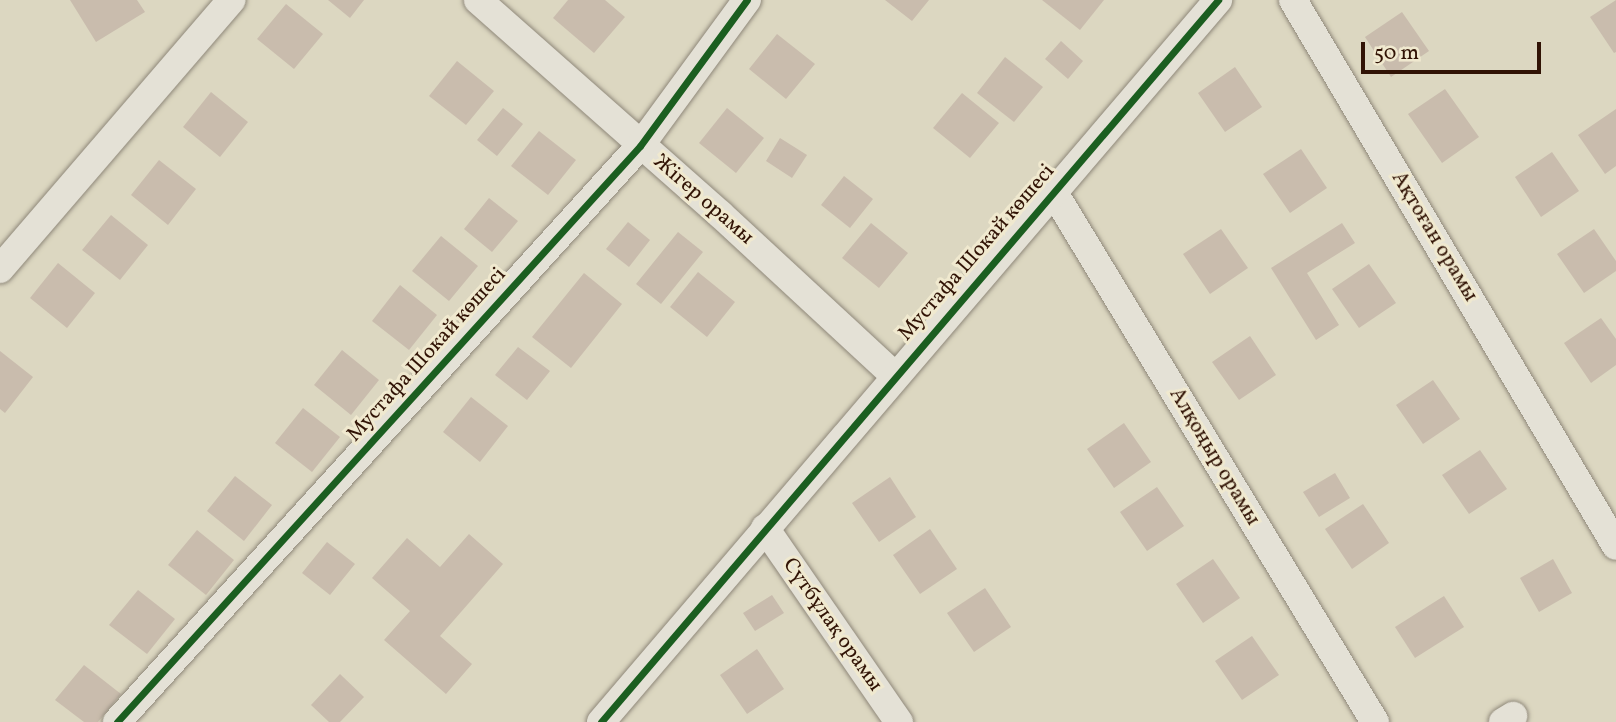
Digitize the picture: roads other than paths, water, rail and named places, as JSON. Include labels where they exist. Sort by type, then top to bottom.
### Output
[{"type":"street","points":[[0,269],[231,0]]},
{"type":"street","name":"Жігер орамы","points":[[478,0],[894,375]]},
{"type":"street","name":"Мустафа Шокай көшесі","points":[[117,722],[640,146],[747,0]]},
{"type":"street","name":"Мустафа Шокай көшесі","points":[[601,722],[894,375],[1218,0]]},
{"type":"street","name":"Ақтоған орамы","points":[[1293,0],[1616,546]]},
{"type":"street","name":"Алқоңыр орамы","points":[[1053,191],[1375,722]]},
{"type":"street","name":"Cүтбұлақ орамы","points":[[765,528],[899,722]]}]
